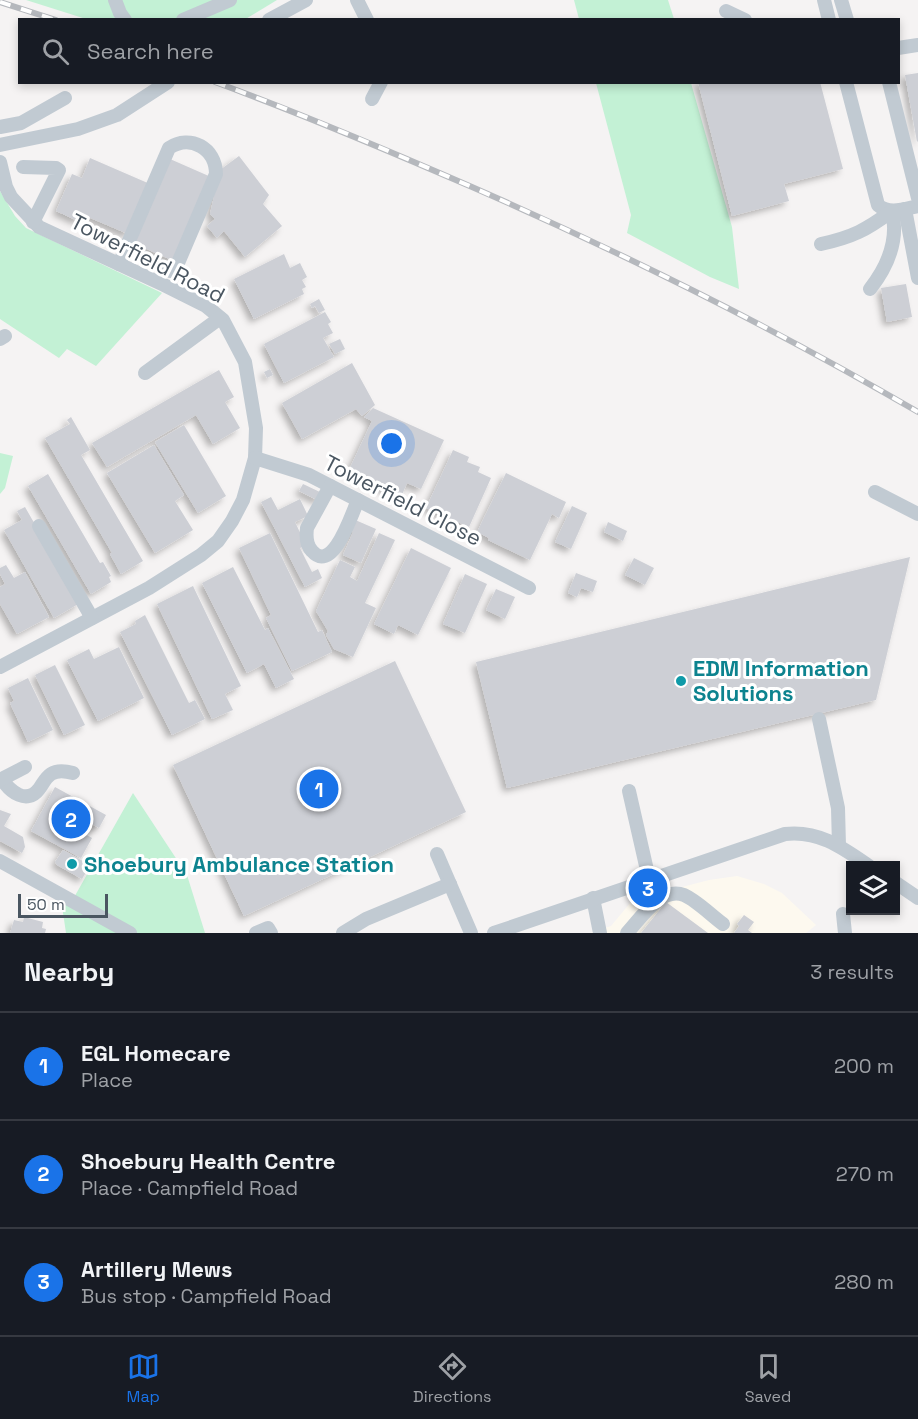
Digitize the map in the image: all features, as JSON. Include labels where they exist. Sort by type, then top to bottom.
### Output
[{"type":"street","points":[[115,0],[124,18]]},
{"type":"street","points":[[188,18],[230,0]]},
{"type":"street","points":[[273,18],[306,0]]},
{"type":"street","points":[[357,0],[366,18]]},
{"type":"street","points":[[824,0],[828,18],[845,7]]},
{"type":"street","points":[[726,11],[741,18]]},
{"type":"street","points":[[900,48],[918,45]]},
{"type":"street","points":[[0,145],[78,129],[117,115],[165,84]]},
{"type":"street","points":[[372,99],[380,84]]},
{"type":"street","points":[[847,84],[878,205],[883,210],[905,209]]},
{"type":"street","points":[[889,84],[918,198]]},
{"type":"street","points":[[0,127],[21,123],[65,98]]},
{"type":"street","points":[[119,264],[169,148],[186,142],[212,154],[216,164],[216,174],[175,270],[170,271],[126,249]]},
{"type":"street","name":"Towerfield Road","points":[[0,163],[11,197],[33,222],[206,306],[220,318],[235,339],[245,362],[256,428],[255,458],[243,500],[218,541],[201,555],[149,588],[0,668]]},
{"type":"street","points":[[22,167],[56,168],[58,170],[33,222]]},
{"type":"street","points":[[821,244],[848,238],[905,209]]},
{"type":"street","points":[[905,209],[918,278]]},
{"type":"street","points":[[870,289],[884,269],[891,251],[894,231],[905,209]]},
{"type":"street","points":[[145,373],[220,318]]},
{"type":"street","name":"Towerfield Close","points":[[255,458],[309,475],[529,588]]},
{"type":"street","points":[[330,486],[307,528],[306,535],[311,550],[318,556],[324,557],[337,548],[358,500]]},
{"type":"street","points":[[875,492],[918,514]]},
{"type":"street","points":[[39,526],[92,618]]},
{"type":"street","points":[[819,719],[838,808],[839,846]]},
{"type":"street","points":[[25,767],[1,780],[12,792],[23,796],[30,796],[37,792],[50,775],[58,771],[73,773]]},
{"type":"street","points":[[629,791],[649,879]]},
{"type":"street","points":[[494,933],[785,834],[814,836],[839,846],[862,861]]},
{"type":"street","points":[[437,854],[471,933]]},
{"type":"street","points":[[0,861],[130,933]]},
{"type":"street","points":[[343,933],[366,919],[450,884]]},
{"type":"street","points":[[900,885],[917,894]]},
{"type":"street","points":[[627,933],[653,904],[663,897],[677,894],[685,895],[723,924]]},
{"type":"street","points":[[593,898],[600,933]]},
{"type":"street","points":[[843,915],[845,933]]},
{"type":"street","points":[[255,933],[268,928],[271,933]]},
{"type":"shaded area","points":[[737,876],[764,884],[782,893],[816,925],[806,933],[590,933],[611,926],[631,902],[640,898],[709,880]]},
{"type":"green space","points":[[26,0],[277,0],[247,18],[83,18]]},
{"type":"green space","points":[[574,0],[668,0],[674,18],[579,18]]},
{"type":"green space","points":[[596,84],[691,84],[732,227],[739,289],[710,277],[627,233],[631,215]]},
{"type":"green space","points":[[0,191],[15,216],[26,228],[162,293],[96,366],[67,349],[59,358],[0,319]]},
{"type":"green space","points":[[0,453],[13,456],[5,488],[0,494]]},
{"type":"green space","points":[[133,793],[187,875],[205,933],[66,933],[62,906],[72,901]]},
{"type":"building","points":[[918,73],[918,141],[917,142],[905,75]]},
{"type":"building","points":[[699,84],[821,84],[843,169],[784,184],[789,201],[732,216]]},
{"type":"building","points":[[239,156],[269,195],[263,204],[282,226],[245,257],[224,231],[217,238],[207,226],[215,219],[210,214],[220,170]]},
{"type":"building","points":[[90,158],[150,184],[128,234],[81,214],[78,221],[56,211],[72,174],[82,178]]},
{"type":"building","points":[[170,159],[211,177],[176,262],[133,243]]},
{"type":"building","points":[[284,254],[290,268],[300,263],[307,277],[302,280],[306,287],[302,289],[304,294],[254,319],[234,279]]},
{"type":"building","points":[[906,284],[912,317],[887,322],[881,288]]},
{"type":"building","points":[[319,299],[325,310],[319,313],[315,306],[312,308],[310,304]]},
{"type":"building","points":[[325,312],[331,322],[328,324],[333,333],[323,338],[334,357],[284,383],[264,344]]},
{"type":"building","points":[[340,339],[345,349],[335,354],[329,344]]},
{"type":"building","points":[[352,363],[375,405],[362,416],[356,409],[302,439],[282,403]]},
{"type":"building","points":[[270,369],[273,375],[267,378],[264,372]]},
{"type":"building","points":[[219,370],[234,397],[225,402],[240,428],[213,444],[196,415],[107,467],[92,443]]},
{"type":"building","points":[[373,408],[444,440],[421,489],[407,483],[401,497],[348,472],[372,421],[364,417]]},
{"type":"building","points":[[71,417],[90,450],[81,455],[143,561],[121,574],[110,554],[112,553],[45,438],[70,424],[67,420]]},
{"type":"building","points":[[184,425],[226,496],[198,513],[155,442]]},
{"type":"building","points":[[154,445],[184,495],[175,501],[193,530],[155,553],[107,473]]},
{"type":"building","points":[[453,450],[469,457],[467,462],[480,467],[478,472],[491,478],[469,527],[426,508]]},
{"type":"building","points":[[506,473],[566,502],[559,518],[552,514],[530,560],[488,540],[489,538],[477,532]]},
{"type":"building","points":[[48,474],[100,563],[103,562],[111,576],[109,577],[111,582],[91,594],[28,486]]},
{"type":"building","points":[[303,484],[322,493],[319,501],[299,491]]},
{"type":"building","points":[[271,497],[278,510],[300,499],[308,516],[295,522],[306,545],[300,548],[312,572],[318,569],[322,578],[305,587],[261,502]]},
{"type":"building","points":[[572,506],[587,513],[571,549],[555,542]]},
{"type":"building","points":[[25,507],[80,603],[54,618],[4,530],[22,520],[17,511]]},
{"type":"building","points":[[353,519],[376,529],[361,563],[343,555],[353,532],[348,530]]},
{"type":"building","points":[[608,522],[627,531],[623,541],[604,532]]},
{"type":"building","points":[[270,533],[318,632],[322,630],[332,652],[292,671],[266,618],[271,615],[239,548]]},
{"type":"building","points":[[379,533],[395,540],[365,603],[376,608],[353,657],[334,649],[326,635],[328,631],[316,611],[340,560],[355,567],[350,577],[357,581]]},
{"type":"building","points":[[411,548],[451,568],[418,635],[398,625],[394,634],[374,624]]},
{"type":"building","name":"EDM Information Solutions","points":[[910,557],[876,700],[507,788],[476,662]]},
{"type":"building","points":[[634,558],[654,568],[645,585],[625,575]]},
{"type":"building","points":[[6,565],[14,578],[25,572],[49,617],[17,634],[0,604],[0,587],[5,584],[0,568]]},
{"type":"building","points":[[233,567],[265,630],[268,628],[294,679],[276,688],[264,664],[247,673],[202,583]]},
{"type":"building","points":[[576,573],[597,581],[593,592],[581,588],[577,597],[568,593]]},
{"type":"building","points":[[465,574],[487,584],[465,633],[443,624]]},
{"type":"building","points":[[193,586],[241,686],[225,694],[233,710],[212,719],[157,604]]},
{"type":"building","points":[[496,589],[515,597],[505,619],[486,610]]},
{"type":"building","points":[[145,615],[189,703],[195,700],[205,719],[172,735],[120,632],[136,624],[135,621]]},
{"type":"building","points":[[119,647],[144,698],[98,721],[67,660],[89,649],[94,659]]},
{"type":"building","points":[[395,661],[466,812],[244,916],[173,765]]},
{"type":"building","points":[[55,665],[85,725],[64,735],[35,675]]},
{"type":"building","points":[[28,678],[53,730],[28,742],[10,703],[14,701],[8,688]]},
{"type":"building","points":[[55,787],[106,815],[99,828],[90,823],[85,834],[92,838],[81,858],[31,831]]},
{"type":"building","points":[[0,810],[11,814],[4,826],[23,837],[25,847],[22,853],[0,841]]},
{"type":"building","name":"Shoebury Ambulance Station","points":[[63,850],[90,865],[82,879],[55,862]]},
{"type":"building","points":[[666,902],[708,933],[641,933]]},
{"type":"building","points":[[744,915],[754,922],[748,930],[752,933],[734,933],[739,926],[737,924]]},
{"type":"building","points":[[24,917],[43,922],[42,928],[46,929],[45,933],[10,933],[14,920],[23,922]]},
{"type":"railway","points":[[0,2],[50,18]]},
{"type":"railway","points":[[220,84],[376,146],[586,239],[754,322],[918,412]]},
{"type":"place","name":"EDM Information Solutions","points":[[681,681]]},
{"type":"place","name":"EGL Homecare","points":[[319,789]]},
{"type":"place","name":"Shoebury Health Centre","points":[[71,819]]},
{"type":"place","name":"Shoebury Ambulance Station","points":[[72,864]]},
{"type":"place","name":"Artillery Mews","points":[[648,888]]}]
